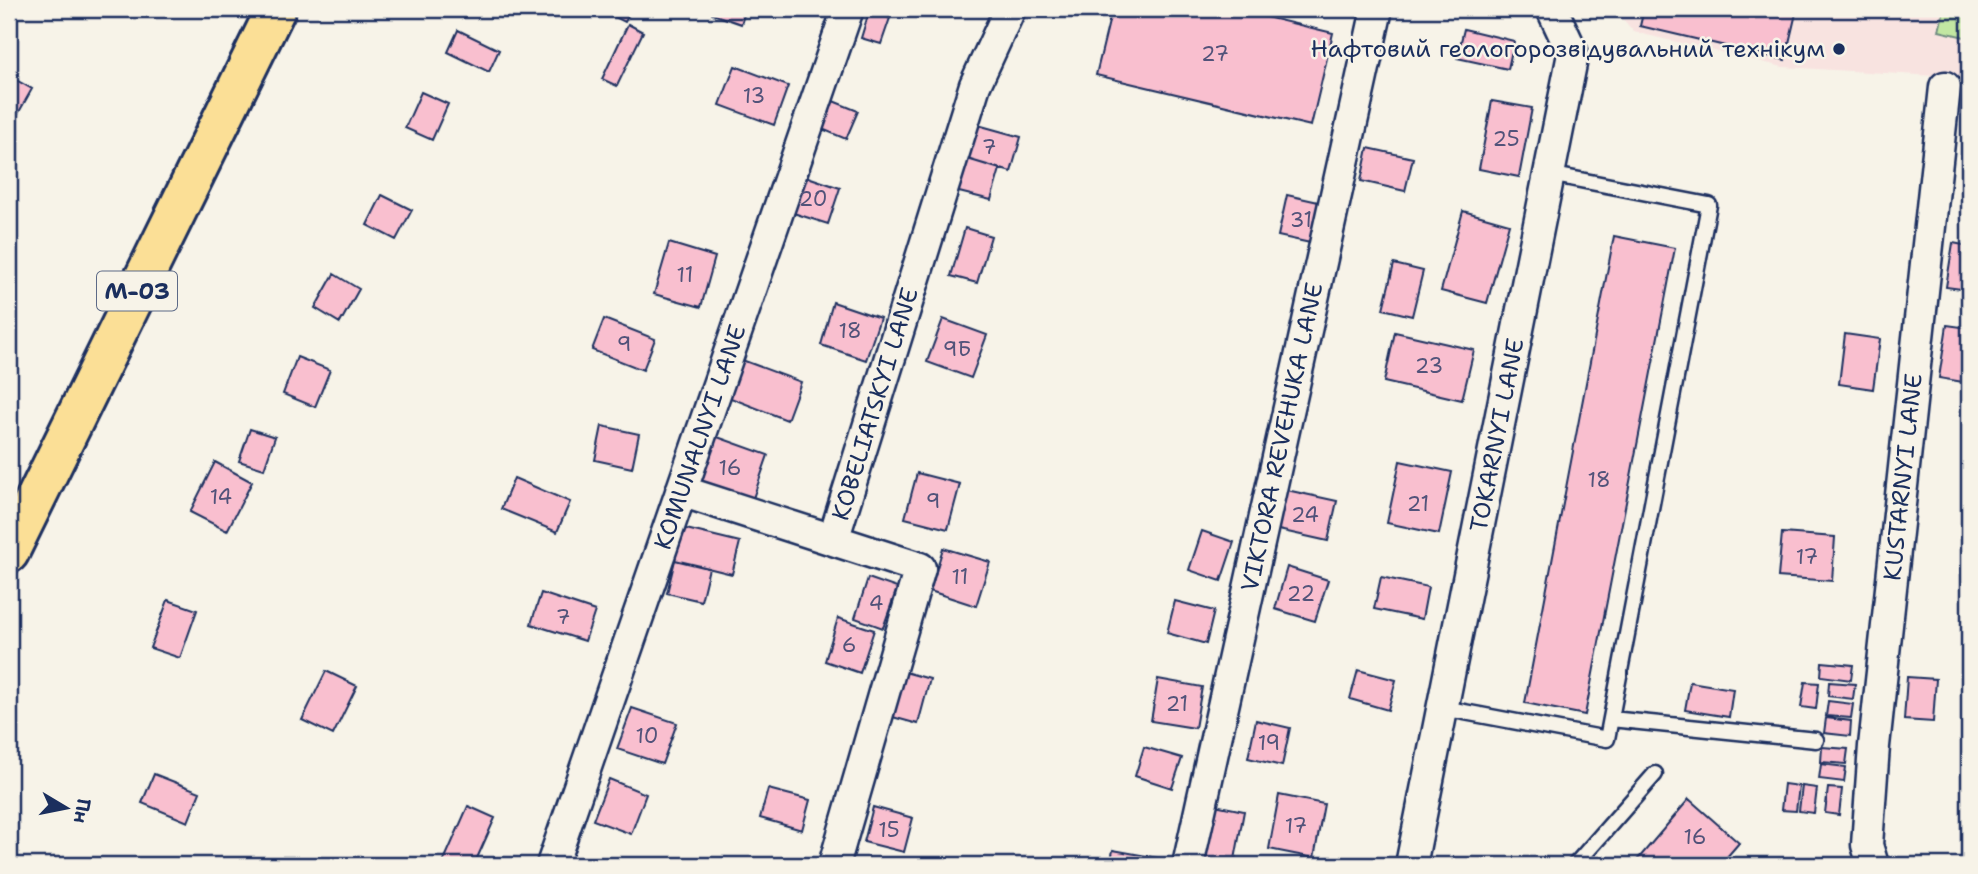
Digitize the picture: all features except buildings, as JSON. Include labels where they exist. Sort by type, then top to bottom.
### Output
[{"type":"highway","name":"М-03","points":[[9,553],[267,16]]},
{"type":"street","name":"KOMUNALNYI LANE","points":[[552,865],[848,9]]},
{"type":"street","name":"KOBELIATSKYI LANE","points":[[834,865],[920,568],[833,540],[975,85],[1010,9]]},
{"type":"street","name":"VIKTORA REVEHUKA LANE","points":[[1188,865],[1377,9]]},
{"type":"street","name":"TOKARNYI LANE","points":[[1411,865],[1573,54],[1552,9]]},
{"type":"street","name":"KUSTARNYI LANE","points":[[1873,865],[1867,845],[1874,746],[1945,87]]},
{"type":"street","points":[[681,491],[833,540]]},
{"type":"lane","points":[[1443,708],[1607,739],[1611,719],[1709,205],[1549,174]]},
{"type":"lane","points":[[1611,719],[1816,740]]},
{"type":"lane","points":[[1575,865],[1655,774]]},
{"type":"shaded area","name":"Нафтовий геологорозвідувальний технікум","points":[[1614,9],[1969,9],[1969,78],[1783,67],[1634,32]]},
{"type":"green space","points":[[1944,9],[1969,9],[1969,38],[1939,31]]},
{"type":"place","name":"Нафтовий геологорозвідувальний технікум","points":[[1839,49]]}]
